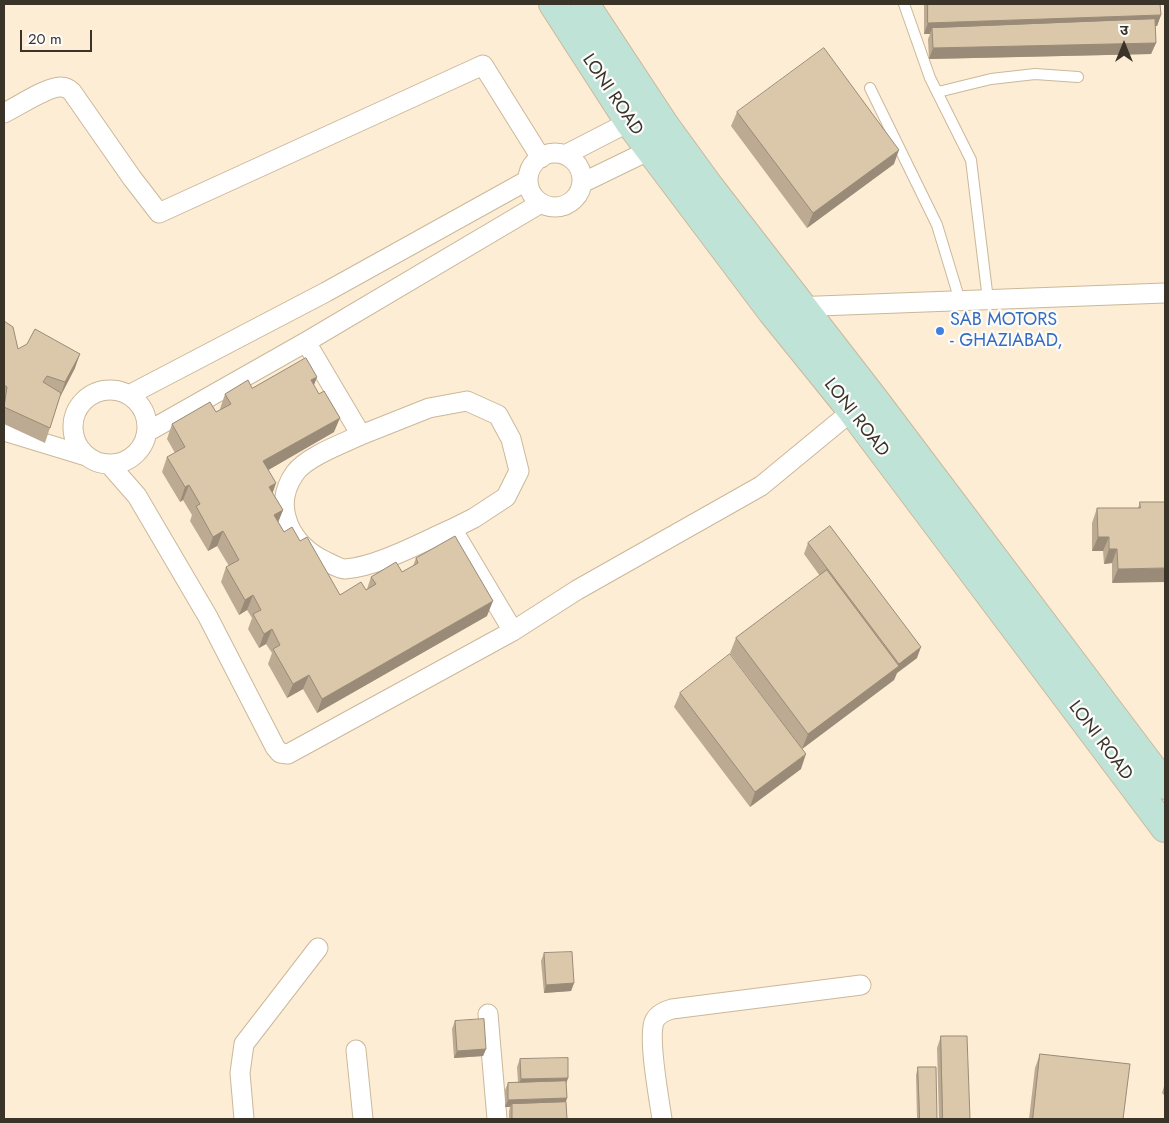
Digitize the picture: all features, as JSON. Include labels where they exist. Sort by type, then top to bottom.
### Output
[{"type":"street","name":"LONI ROAD","points":[[553,4],[629,122],[772,312],[1068,678],[1165,785]]},
{"type":"street","name":"LONI ROAD","points":[[585,4],[664,124],[800,305],[874,399],[1068,678],[1165,828]]},
{"type":"street","points":[[4,114],[51,89],[60,86],[66,88],[72,92],[159,213],[483,65],[540,158]]},
{"type":"street","points":[[566,155],[578,166],[582,183],[575,198],[568,204],[559,207],[541,203],[534,197],[528,180],[530,171],[540,158],[548,154],[566,155],[629,122]]},
{"type":"street","points":[[582,183],[650,150]]},
{"type":"street","points":[[129,395],[326,292],[528,180]]},
{"type":"street","points":[[147,432],[306,342],[541,203]]},
{"type":"street","points":[[772,312],[800,305],[1165,293]]},
{"type":"street","points":[[306,342],[361,435]]},
{"type":"street","points":[[4,431],[86,456],[97,462],[121,463],[132,458],[141,449],[147,432],[145,413],[139,403],[129,395],[118,390],[99,392],[83,401],[76,411],[73,435],[78,446],[86,456]]},
{"type":"street","points":[[467,401],[498,415],[511,438],[519,471],[506,497],[474,518],[391,556],[343,569],[312,555],[288,527],[284,500],[296,472],[319,454],[361,435],[429,408],[467,401]]},
{"type":"street","points":[[109,464],[137,496],[208,617],[275,747],[280,753],[288,754],[297,751],[513,631],[577,590],[761,486],[830,426],[852,411]]},
{"type":"street","points":[[452,529],[513,631]]},
{"type":"street","points":[[244,1119],[240,1073],[244,1044],[318,948]]},
{"type":"street","points":[[662,1119],[653,1038],[654,1022],[660,1013],[672,1008],[861,985]]},
{"type":"street","points":[[488,1014],[497,1119]]},
{"type":"street","points":[[356,1050],[363,1119]]},
{"type":"lane","points":[[904,4],[930,78],[971,160],[988,300]]},
{"type":"lane","points":[[938,92],[991,79],[1026,75],[1078,77]]},
{"type":"lane","points":[[870,88],[937,225],[960,301]]},
{"type":"building","points":[[928,4],[1160,4],[1161,15],[928,23]]},
{"type":"building","points":[[1155,19],[1156,43],[933,48],[932,28]]},
{"type":"building","points":[[824,48],[899,150],[813,213],[737,112]]},
{"type":"building","points":[[4,321],[13,327],[18,349],[27,344],[35,329],[80,354],[65,382],[47,376],[43,382],[61,393],[50,428],[4,407],[7,387],[4,385]]},
{"type":"building","points":[[306,358],[317,377],[311,380],[319,394],[324,391],[340,418],[263,461],[276,483],[269,487],[283,510],[274,515],[284,532],[292,527],[300,541],[307,537],[340,595],[361,582],[366,590],[376,584],[371,577],[396,562],[402,572],[418,563],[416,558],[455,536],[493,601],[322,699],[309,675],[293,684],[273,649],[280,645],[272,629],[264,634],[253,614],[261,610],[253,595],[245,600],[226,567],[239,560],[223,531],[213,537],[196,506],[200,504],[189,485],[185,487],[167,457],[185,447],[172,424],[210,402],[216,412],[231,404],[225,394],[248,380],[252,388]]},
{"type":"building","points":[[1140,502],[1165,502],[1165,568],[1118,569],[1117,549],[1109,549],[1109,537],[1098,537],[1097,508],[1140,508]]},
{"type":"building","points":[[830,526],[921,647],[899,664],[808,543]]},
{"type":"building","points":[[827,570],[899,666],[808,734],[736,638]]},
{"type":"building","points":[[730,654],[806,754],[755,792],[680,693]]},
{"type":"building","points":[[572,952],[574,983],[546,985],[544,953]]},
{"type":"building","points":[[484,1019],[486,1049],[457,1051],[455,1021]]},
{"type":"building","points":[[941,1036],[967,1036],[970,1119],[943,1119]]},
{"type":"building","points":[[1040,1054],[1130,1064],[1123,1119],[1033,1119]]},
{"type":"building","points":[[568,1058],[568,1078],[521,1079],[520,1059]]},
{"type":"building","points":[[918,1067],[936,1067],[937,1119],[920,1119]]},
{"type":"building","points":[[566,1081],[567,1098],[508,1100],[508,1083]]},
{"type":"building","points":[[566,1102],[567,1119],[512,1119],[512,1104]]},
{"type":"place","name":"SAB MOTORS - GHAZIABAD,","points":[[940,331]]}]
